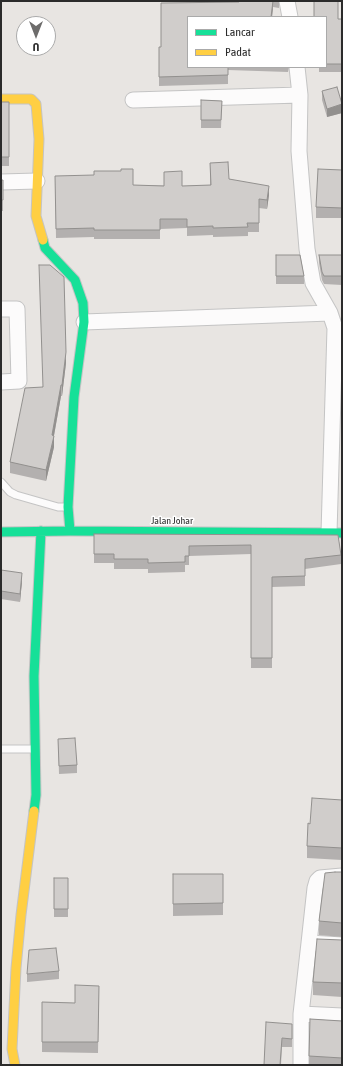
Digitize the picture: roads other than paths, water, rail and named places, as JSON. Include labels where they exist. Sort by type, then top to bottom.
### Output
[{"type":"street","points":[[287,1],[290,16]]},
{"type":"street","points":[[297,68],[300,95],[299,151],[307,249],[313,284],[330,313],[334,323],[335,335],[335,533]]},
{"type":"street","points":[[133,100],[300,95]]},
{"type":"street","points":[[1,100],[31,99],[36,104],[39,139],[36,216],[45,248],[75,280],[83,303],[84,322],[74,397],[68,508],[70,531]]},
{"type":"street","points":[[1,182],[37,181]]},
{"type":"street","points":[[1,309],[17,309],[19,381],[1,382]]},
{"type":"street","points":[[84,322],[330,313]]},
{"type":"street","points":[[15,1065],[12,1049],[16,968],[36,796],[34,676],[41,531]]},
{"type":"street","name":"Jalan Johar","points":[[1,532],[70,531],[335,533]]},
{"type":"street","points":[[301,1065],[301,1014],[315,888],[317,881],[320,878],[342,876]]},
{"type":"street","points":[[309,942],[342,945]]},
{"type":"street","points":[[301,1014],[342,1016]]},
{"type":"lane","points":[[1,482],[10,492],[16,495],[58,507],[68,508]]},
{"type":"lane","points":[[1,749],[36,749]]}]
